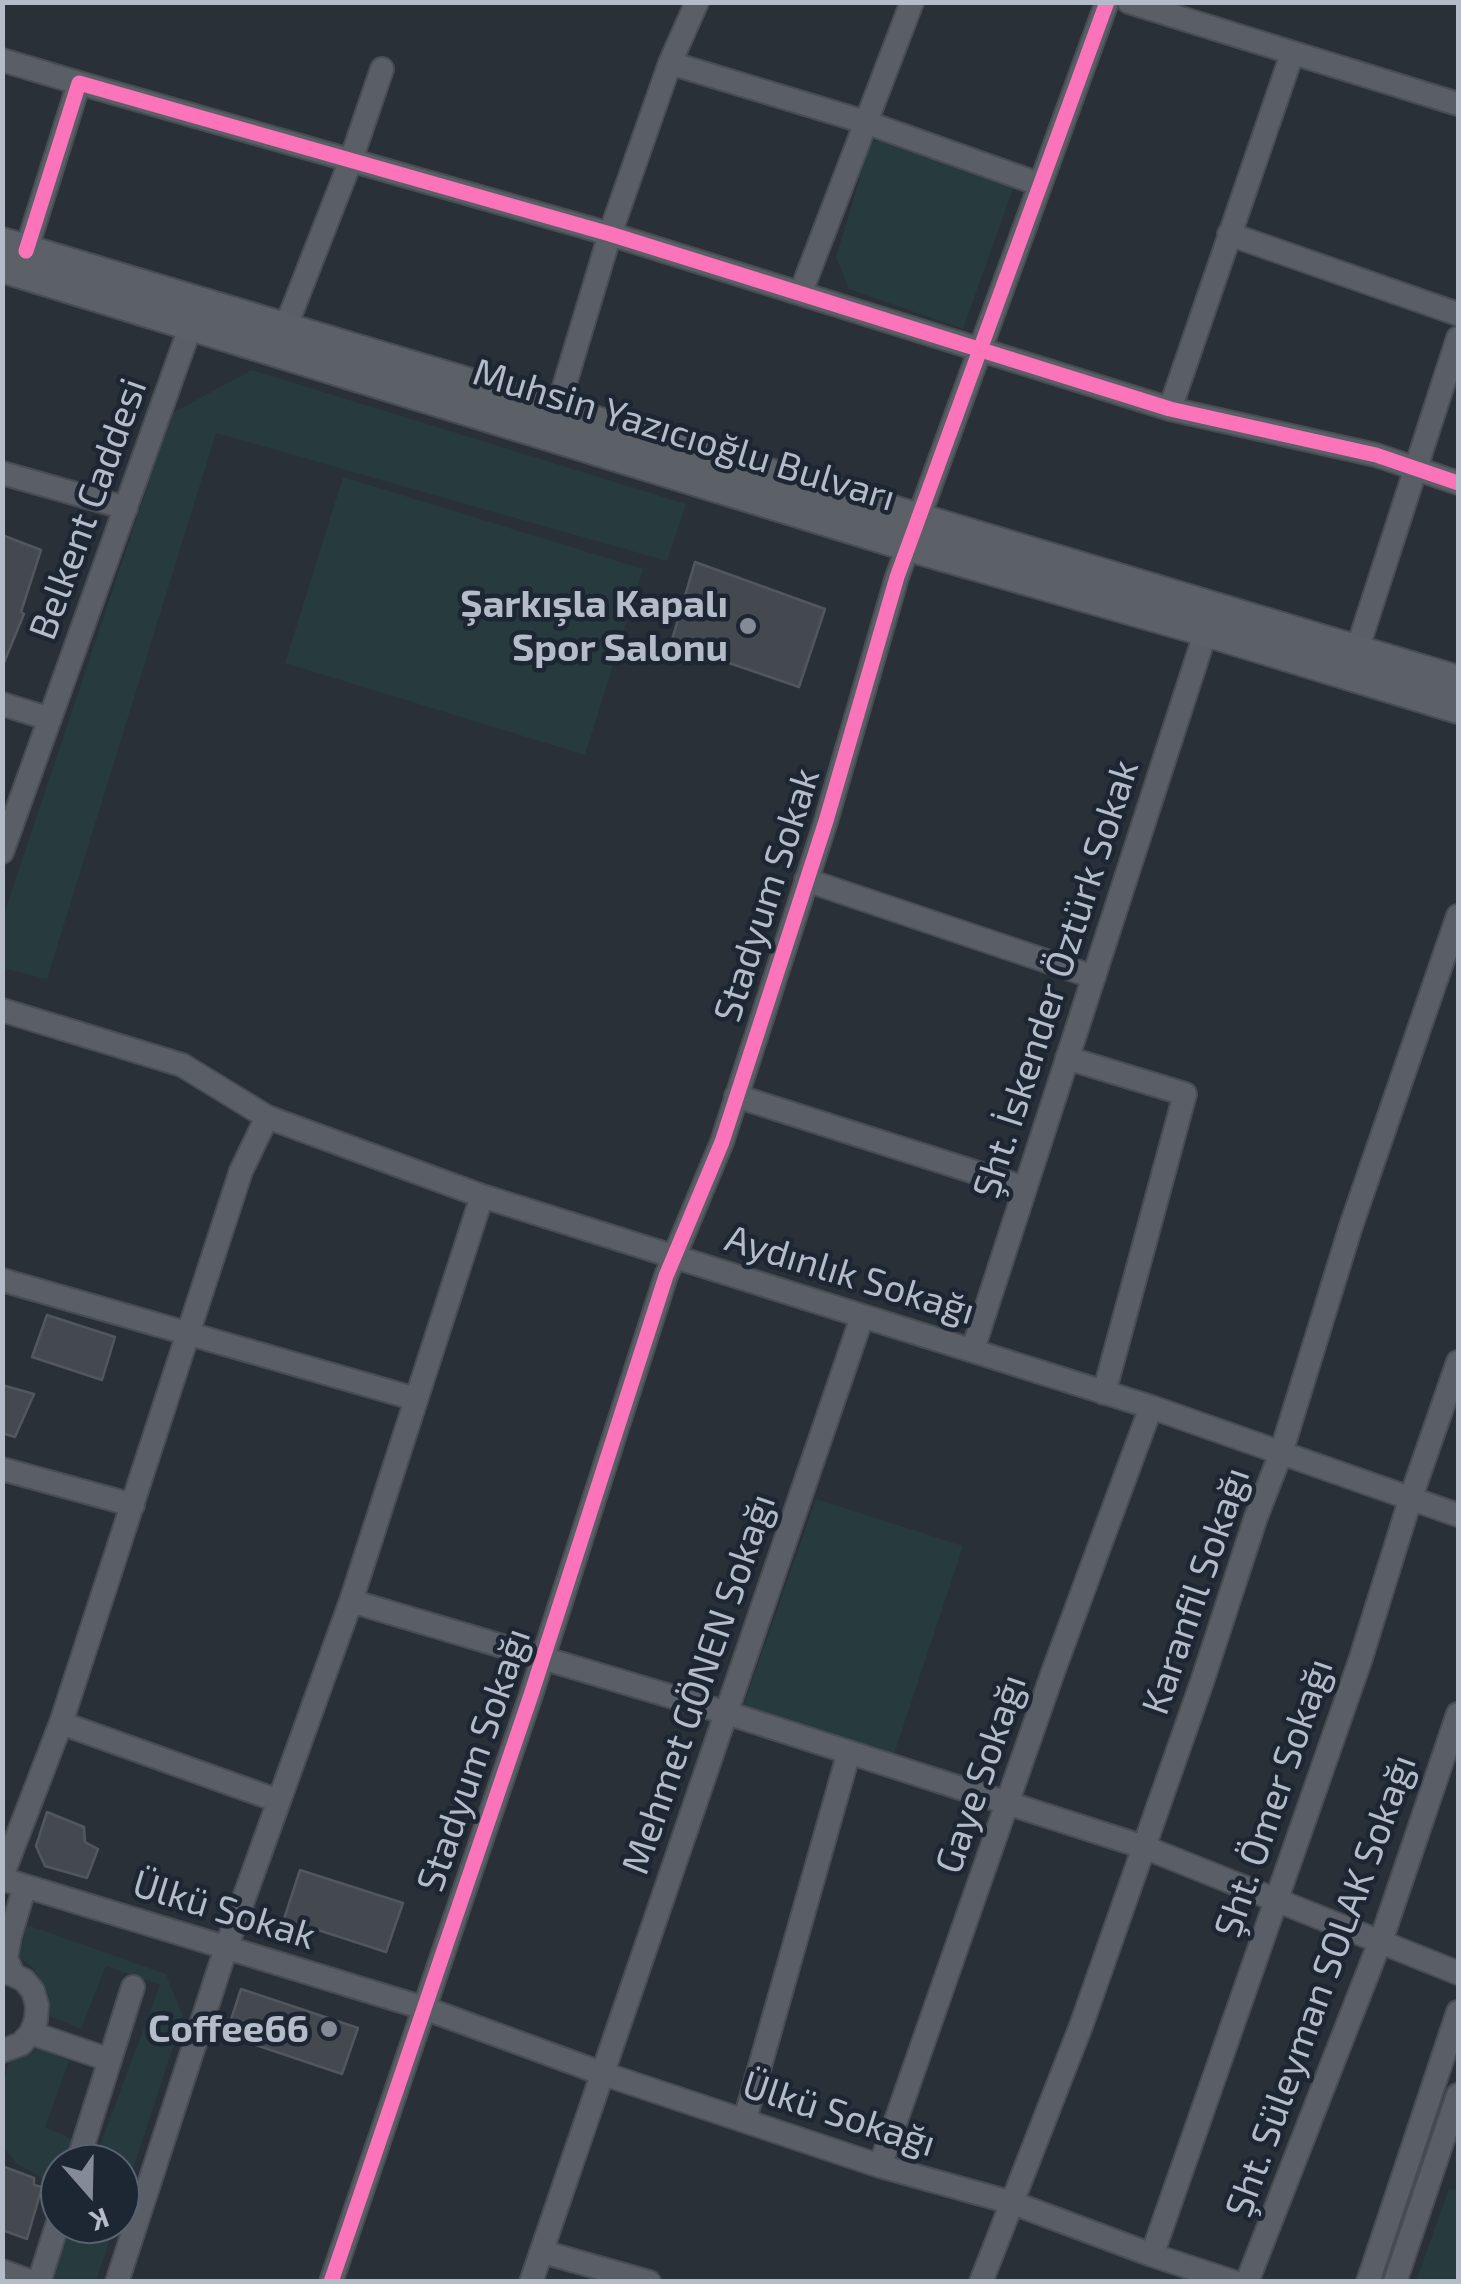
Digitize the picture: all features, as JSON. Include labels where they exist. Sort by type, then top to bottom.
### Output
[{"type":"main road","name":"Muhsin Yazıcıoğlu Bulvarı","points":[[10,254],[908,546],[1206,630],[1458,708]]},
{"type":"main road","name":"Muhsin Yazıcıoğlu Bulvarı","points":[[195,315],[286,326],[1458,680]]},
{"type":"street","points":[[557,410],[610,234],[670,63],[696,2]]},
{"type":"street","points":[[801,292],[912,2]]},
{"type":"street","name":"Stadyum Sokak","points":[[675,1259],[736,1096],[918,516],[1107,2]]},
{"type":"street","points":[[1129,2],[1458,104]]},
{"type":"street","points":[[1170,409],[1292,54]]},
{"type":"street","points":[[2,60],[610,234],[1170,409],[1376,455],[1458,483]]},
{"type":"street","points":[[670,63],[866,122],[1039,184]]},
{"type":"street","points":[[286,326],[382,69]]},
{"type":"street","points":[[10,254],[79,83]]},
{"type":"street","points":[[1228,234],[1458,314]]},
{"type":"street","name":"Belkent Caddesi","points":[[2,852],[195,315]]},
{"type":"street","points":[[1358,650],[1458,338]]},
{"type":"street","points":[[2,473],[126,508]]},
{"type":"street","name":"Şht. İskender Öztürk Sokak","points":[[973,1349],[1206,630]]},
{"type":"street","points":[[2,704],[50,719]]},
{"type":"street","points":[[806,880],[1094,977]]},
{"type":"street","name":"Karanfil Sokağı","points":[[981,2282],[1080,2026],[1202,1682],[1281,1453],[1351,1226],[1458,916]]},
{"type":"street","name":"Aydınlık Sokağı","points":[[2,1010],[182,1065],[267,1117],[482,1196],[1151,1407],[1458,1515]]},
{"type":"street","points":[[1067,1058],[1185,1094],[1104,1393]]},
{"type":"street","points":[[736,1096],[1025,1188]]},
{"type":"street","points":[[2,2051],[21,2044],[36,2020],[33,1992],[7,1971],[10,1881],[242,1171],[267,1117]]},
{"type":"street","points":[[117,2282],[226,1948],[351,1601],[482,1196]]},
{"type":"street","name":"Stadyum Sokağı","points":[[331,2282],[543,1656],[666,1276],[675,1259]]},
{"type":"street","points":[[2,1280],[416,1400]]},
{"type":"street","name":"Mehmet GÖNEN Sokağı","points":[[532,2282],[600,2072],[862,1317]]},
{"type":"street","name":"Şht. Ömer Sokağı","points":[[1152,2256],[1360,1661],[1458,1362]]},
{"type":"street","name":"Gaye Sokağı","points":[[880,2166],[1151,1407]]},
{"type":"street","points":[[2,1469],[133,1505]]},
{"type":"street","points":[[351,1601],[727,1713],[1144,1847],[1458,1973]]},
{"type":"street","name":"Şht. Süleyman SOLAK Sokağı","points":[[1248,2282],[1380,1943],[1458,1714]]},
{"type":"street","points":[[61,1723],[280,1801]]},
{"type":"street","points":[[745,2119],[849,1752]]},
{"type":"street","name":"Ülkü Sokak","points":[[10,1881],[424,2008]]},
{"type":"street","points":[[83,2144],[133,1987]]},
{"type":"street","name":"Ülkü Sokağı","points":[[424,2008],[600,2072],[880,2166],[1012,2203],[1234,2282]]},
{"type":"street","points":[[1368,2282],[1458,2012]]},
{"type":"street","points":[[31,2033],[110,2060]]},
{"type":"street","points":[[1395,2282],[1458,2095]]},
{"type":"street","points":[[2,2271],[36,2282],[50,2244]]},
{"type":"street","points":[[543,2252],[649,2282]]},
{"type":"green space","points":[[879,140],[1014,186],[963,329],[849,289],[836,257],[870,144]]},
{"type":"green space","points":[[252,370],[686,504],[667,561],[216,433],[47,979],[3,968],[3,917],[172,413]]},
{"type":"green space","points":[[343,477],[643,569],[585,755],[285,663]]},
{"type":"green space","points":[[816,1499],[963,1546],[890,1766],[739,1718]]},
{"type":"green space","points":[[27,1925],[166,1974],[183,2017],[140,2147],[140,2144],[100,2144],[160,1985],[106,1966],[81,2029],[50,2016],[48,1992],[32,1967],[19,1957]]},
{"type":"green space","points":[[39,2048],[69,2061],[45,2127],[72,2139],[70,2144],[40,2144],[40,2178],[17,2164],[3,2146],[3,2084],[9,2063]]},
{"type":"green space","points":[[1449,2189],[1458,2190],[1458,2281],[1416,2281]]},
{"type":"green space","points":[[62,2244],[108,2244],[96,2281],[48,2282]]},
{"type":"building","points":[[2,535],[41,550],[21,612],[24,614],[3,665]]},
{"type":"building","name":"Şarkışla Kapalı Spor Salonu","points":[[695,562],[825,609],[799,687],[671,643]]},
{"type":"building","points":[[47,1315],[115,1337],[102,1380],[32,1357]]},
{"type":"building","points":[[2,1385],[34,1394],[15,1437],[2,1433]]},
{"type":"building","points":[[47,1812],[84,1827],[85,1842],[98,1849],[87,1878],[45,1866],[36,1846]]},
{"type":"building","points":[[300,1870],[403,1903],[386,1952],[284,1919]]},
{"type":"building","points":[[241,1989],[358,2028],[342,2074],[226,2035]]},
{"type":"building","points":[[2,2166],[34,2178],[40,2194],[27,2239],[2,2230]]},
{"type":"cycle path","points":[[331,2282],[531,1695],[666,1276],[722,1142],[826,821],[897,577],[1107,2]]},
{"type":"cycle path","points":[[26,251],[79,83],[610,234],[1170,409],[1376,455],[1458,483]]},
{"type":"place","name":"Şarkışla Kapalı Spor Salonu","points":[[748,626]]},
{"type":"place","name":"Coffee66","points":[[329,2029]]}]
